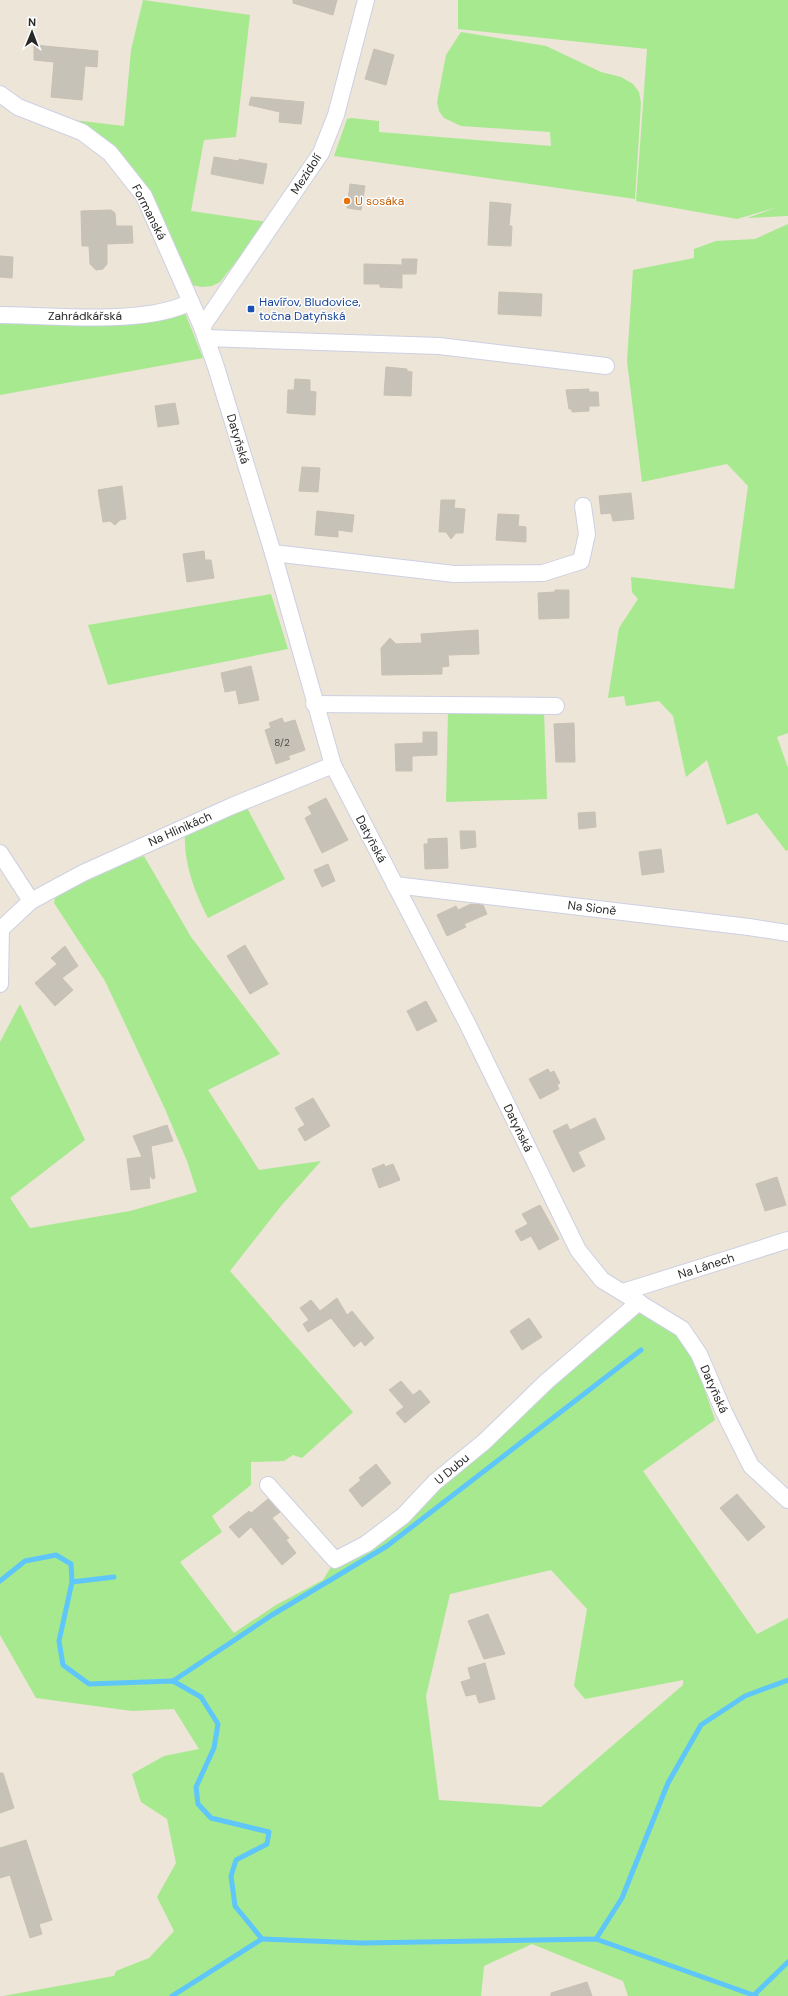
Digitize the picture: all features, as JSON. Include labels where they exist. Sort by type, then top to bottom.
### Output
[{"type":"street","name":"Mezidolí","points":[[204,332],[321,153],[336,116],[366,0]]},
{"type":"street","name":"Formanská","points":[[0,94],[18,107],[82,132],[110,153],[144,196],[204,332]]},
{"type":"street","name":"Zahrádkářská","points":[[0,314],[116,318],[176,310],[191,302]]},
{"type":"street","points":[[204,332],[439,346],[606,366]]},
{"type":"street","name":"Datyňská","points":[[204,332],[273,553],[314,704],[333,765],[468,1026],[578,1250],[602,1280],[682,1329],[699,1354],[724,1412],[751,1466],[788,1500]]},
{"type":"street","points":[[273,553],[454,574],[543,573],[581,561],[587,534],[583,506]]},
{"type":"street","points":[[314,704],[556,706]]},
{"type":"street","name":"Na Hlinikách","points":[[0,984],[0,929],[31,901],[83,873],[196,822],[333,765]]},
{"type":"street","points":[[0,853],[31,901]]},
{"type":"street","name":"Na Sioně","points":[[395,885],[741,926],[788,933]]},
{"type":"street","name":"Na Lánech","points":[[623,1292],[788,1240]]},
{"type":"street","name":"U Dubu","points":[[268,1484],[335,1560],[366,1544],[403,1516],[435,1482],[484,1442],[546,1382],[639,1302]]},
{"type":"green space","points":[[143,0],[250,15],[236,137],[204,140],[191,211],[267,222],[220,282],[212,286],[202,287],[192,285],[149,192],[73,120],[124,126],[131,50]]},
{"type":"green space","points":[[458,0],[788,0],[788,216],[747,218],[778,207],[737,219],[636,201],[647,49],[458,29]]},
{"type":"green space","points":[[461,32],[546,46],[601,72],[621,77],[633,84],[639,92],[641,103],[635,199],[334,156],[347,119],[351,118],[379,121],[379,132],[551,146],[550,132],[461,126],[444,118],[439,111],[437,102],[446,55]]},
{"type":"green space","points":[[788,224],[788,733],[777,737],[788,768],[788,850],[786,851],[757,813],[727,825],[707,760],[686,777],[673,716],[659,701],[626,706],[624,696],[608,698],[619,628],[638,599],[632,592],[631,577],[734,589],[748,486],[727,464],[642,482],[627,361],[633,270],[694,258],[694,249],[716,241],[755,239]]},
{"type":"green space","points":[[185,313],[203,358],[0,395],[0,321]]},
{"type":"green space","points":[[271,594],[288,649],[108,685],[88,625]]},
{"type":"green space","points":[[448,711],[544,711],[547,799],[446,802]]},
{"type":"green space","points":[[246,806],[285,879],[208,918],[190,876],[186,853],[185,831]]},
{"type":"green space","points":[[144,856],[191,937],[280,1054],[208,1090],[259,1170],[321,1161],[281,1206],[230,1271],[353,1412],[302,1458],[293,1455],[284,1461],[251,1462],[251,1485],[212,1516],[222,1532],[180,1562],[234,1633],[276,1605],[323,1580],[335,1560],[366,1544],[639,1302],[690,1346],[715,1420],[643,1471],[757,1634],[788,1618],[788,1996],[628,1996],[623,1981],[532,1944],[484,1966],[481,1996],[3,1996],[114,1976],[116,1971],[149,1958],[174,1931],[157,1897],[176,1863],[167,1819],[141,1802],[132,1774],[164,1756],[199,1749],[174,1709],[132,1711],[36,1698],[0,1635],[0,1042],[20,1004],[85,1140],[10,1198],[30,1228],[130,1211],[197,1192],[187,1161],[165,1109],[105,981],[54,903],[57,887]],"holes":[[[551,1570],[587,1609],[574,1686],[585,1699],[683,1680],[683,1685],[541,1807],[439,1800],[426,1696],[450,1594]]]},
{"type":"building","points":[[293,0],[337,0],[333,15],[293,3]]},
{"type":"building","points":[[34,45],[98,51],[97,67],[85,66],[82,100],[51,97],[54,62],[34,60]]},
{"type":"building","points":[[374,49],[394,55],[386,85],[365,79]]},
{"type":"building","points":[[251,97],[304,102],[301,124],[279,122],[280,112],[249,105]]},
{"type":"building","points":[[214,157],[239,161],[239,159],[267,164],[263,184],[211,174]]},
{"type":"building","points":[[350,184],[365,186],[361,210],[347,208]]},
{"type":"building","points":[[490,202],[511,204],[509,226],[512,226],[511,246],[488,245]]},
{"type":"building","points":[[111,210],[115,213],[116,226],[132,226],[133,243],[107,244],[107,264],[103,269],[96,270],[90,264],[89,246],[82,246],[81,211]]},
{"type":"building","points":[[0,256],[13,257],[12,278],[0,277]]},
{"type":"building","points":[[402,259],[417,259],[416,274],[402,274],[402,288],[380,287],[380,284],[364,284],[364,264],[402,265]]},
{"type":"building","points":[[499,292],[542,294],[541,316],[498,314]]},
{"type":"building","points":[[386,367],[407,369],[407,371],[412,372],[411,396],[384,395]]},
{"type":"building","points":[[295,379],[310,380],[310,391],[316,392],[315,415],[287,413],[288,390],[294,390]]},
{"type":"building","points":[[589,389],[589,392],[598,392],[599,406],[589,406],[589,411],[572,412],[572,409],[569,409],[566,390]]},
{"type":"building","points":[[175,403],[179,424],[158,427],[155,406]]},
{"type":"building","points":[[302,467],[320,468],[318,492],[299,491]]},
{"type":"building","points":[[122,486],[126,519],[120,520],[115,525],[110,521],[103,522],[98,490]]},
{"type":"building","points":[[631,493],[634,519],[613,521],[611,513],[601,514],[599,496]]},
{"type":"building","points":[[441,500],[455,500],[454,508],[465,509],[463,533],[456,533],[451,539],[446,532],[439,532]]},
{"type":"building","points":[[317,511],[354,515],[352,532],[338,530],[338,537],[315,535]]},
{"type":"building","points":[[498,514],[519,515],[518,526],[526,527],[526,542],[496,540]]},
{"type":"building","points":[[204,551],[205,560],[211,560],[214,578],[187,582],[183,554]]},
{"type":"building","points":[[555,590],[569,590],[569,618],[539,619],[538,593],[555,592]]},
{"type":"building","points":[[478,630],[479,654],[448,655],[449,666],[442,667],[442,674],[382,675],[381,648],[390,638],[396,644],[422,643],[421,634]]},
{"type":"building","points":[[251,666],[259,700],[239,704],[236,690],[225,692],[221,673]]},
{"type":"building","points":[[282,718],[284,723],[295,720],[305,750],[288,756],[290,759],[276,764],[265,730],[271,728],[269,723]]},
{"type":"building","points":[[574,723],[575,762],[556,762],[554,724]]},
{"type":"building","points":[[423,732],[437,732],[437,755],[412,756],[412,771],[396,771],[395,744],[423,743]]},
{"type":"building","points":[[326,798],[348,840],[322,853],[305,818],[312,814],[308,807]]},
{"type":"building","points":[[595,812],[596,827],[579,829],[578,813]]},
{"type":"building","points":[[460,831],[475,831],[476,847],[461,849]]},
{"type":"building","points":[[447,838],[448,868],[425,869],[424,844],[428,844],[428,839]]},
{"type":"building","points":[[661,849],[664,872],[642,875],[639,852]]},
{"type":"building","points":[[328,864],[335,881],[322,887],[314,870]]},
{"type":"building","points":[[471,904],[483,905],[487,914],[464,924],[466,927],[447,936],[437,915],[456,906],[458,910]]},
{"type":"building","points":[[245,945],[268,984],[250,994],[227,956]]},
{"type":"building","points":[[65,946],[78,966],[62,978],[73,990],[55,1006],[35,983],[57,964],[51,958]]},
{"type":"building","points":[[426,1001],[437,1021],[417,1031],[407,1011]]},
{"type":"building","points":[[548,1069],[550,1073],[554,1071],[560,1083],[557,1085],[559,1089],[540,1099],[529,1079]]},
{"type":"building","points":[[313,1098],[330,1126],[305,1141],[298,1129],[305,1125],[295,1108]]},
{"type":"building","points":[[595,1118],[605,1139],[578,1152],[585,1166],[573,1172],[553,1131],[567,1124],[570,1130]]},
{"type":"building","points":[[167,1125],[173,1141],[151,1146],[155,1178],[152,1179],[151,1176],[149,1177],[150,1188],[131,1190],[127,1159],[142,1157],[133,1136]]},
{"type":"building","points":[[384,1164],[385,1167],[393,1164],[400,1180],[379,1188],[372,1169]]},
{"type":"building","points":[[777,1177],[786,1205],[765,1211],[756,1184]]},
{"type":"building","points":[[540,1205],[559,1239],[539,1250],[531,1236],[521,1241],[515,1231],[528,1224],[522,1214]]},
{"type":"building","points":[[337,1298],[347,1315],[352,1311],[374,1338],[365,1346],[361,1341],[354,1347],[331,1318],[308,1332],[303,1324],[309,1320],[300,1308],[311,1300],[320,1311]]},
{"type":"building","points":[[529,1318],[542,1337],[522,1350],[510,1331]]},
{"type":"building","points":[[401,1381],[413,1395],[420,1390],[430,1402],[405,1423],[396,1413],[404,1407],[389,1390]]},
{"type":"building","points":[[376,1464],[391,1483],[362,1507],[349,1490],[361,1480],[359,1478]]},
{"type":"building","points":[[737,1494],[765,1527],[748,1541],[720,1508]]},
{"type":"building","points":[[268,1499],[280,1512],[272,1518],[289,1538],[286,1540],[296,1553],[282,1565],[251,1527],[239,1538],[229,1527],[249,1511],[251,1513]]},
{"type":"building","points":[[488,1614],[505,1654],[484,1659],[468,1621]]},
{"type":"building","points":[[485,1663],[495,1699],[479,1703],[476,1694],[466,1696],[461,1682],[471,1679],[468,1668]]},
{"type":"building","points":[[0,1773],[3,1773],[14,1808],[0,1813]]},
{"type":"building","points":[[26,1840],[52,1920],[39,1924],[42,1934],[30,1938],[10,1875],[0,1878],[0,1848]]},
{"type":"building","points":[[587,1982],[592,1996],[551,1996],[551,1993]]},
{"type":"waterway","points":[[173,1681],[272,1615],[387,1546],[641,1350]]},
{"type":"waterway","points":[[0,1581],[25,1561],[56,1555],[71,1564],[72,1582],[59,1641],[63,1665],[89,1684],[173,1681],[201,1697],[218,1724],[214,1748],[196,1787],[198,1804],[211,1818],[269,1832],[267,1844],[236,1860],[231,1876],[235,1906],[262,1939],[172,1996]]},
{"type":"waterway","points":[[72,1582],[114,1577]]},
{"type":"waterway","points":[[596,1939],[622,1898],[668,1783],[701,1725],[745,1696],[788,1680]]},
{"type":"waterway","points":[[262,1939],[362,1943],[596,1939],[756,1996]]},
{"type":"waterway","points":[[754,1995],[788,1962]]},
{"type":"place","name":"U sosáka","points":[[347,201]]},
{"type":"place","name":"Havířov, Bludovice, točna Datyňská","points":[[251,309]]}]
